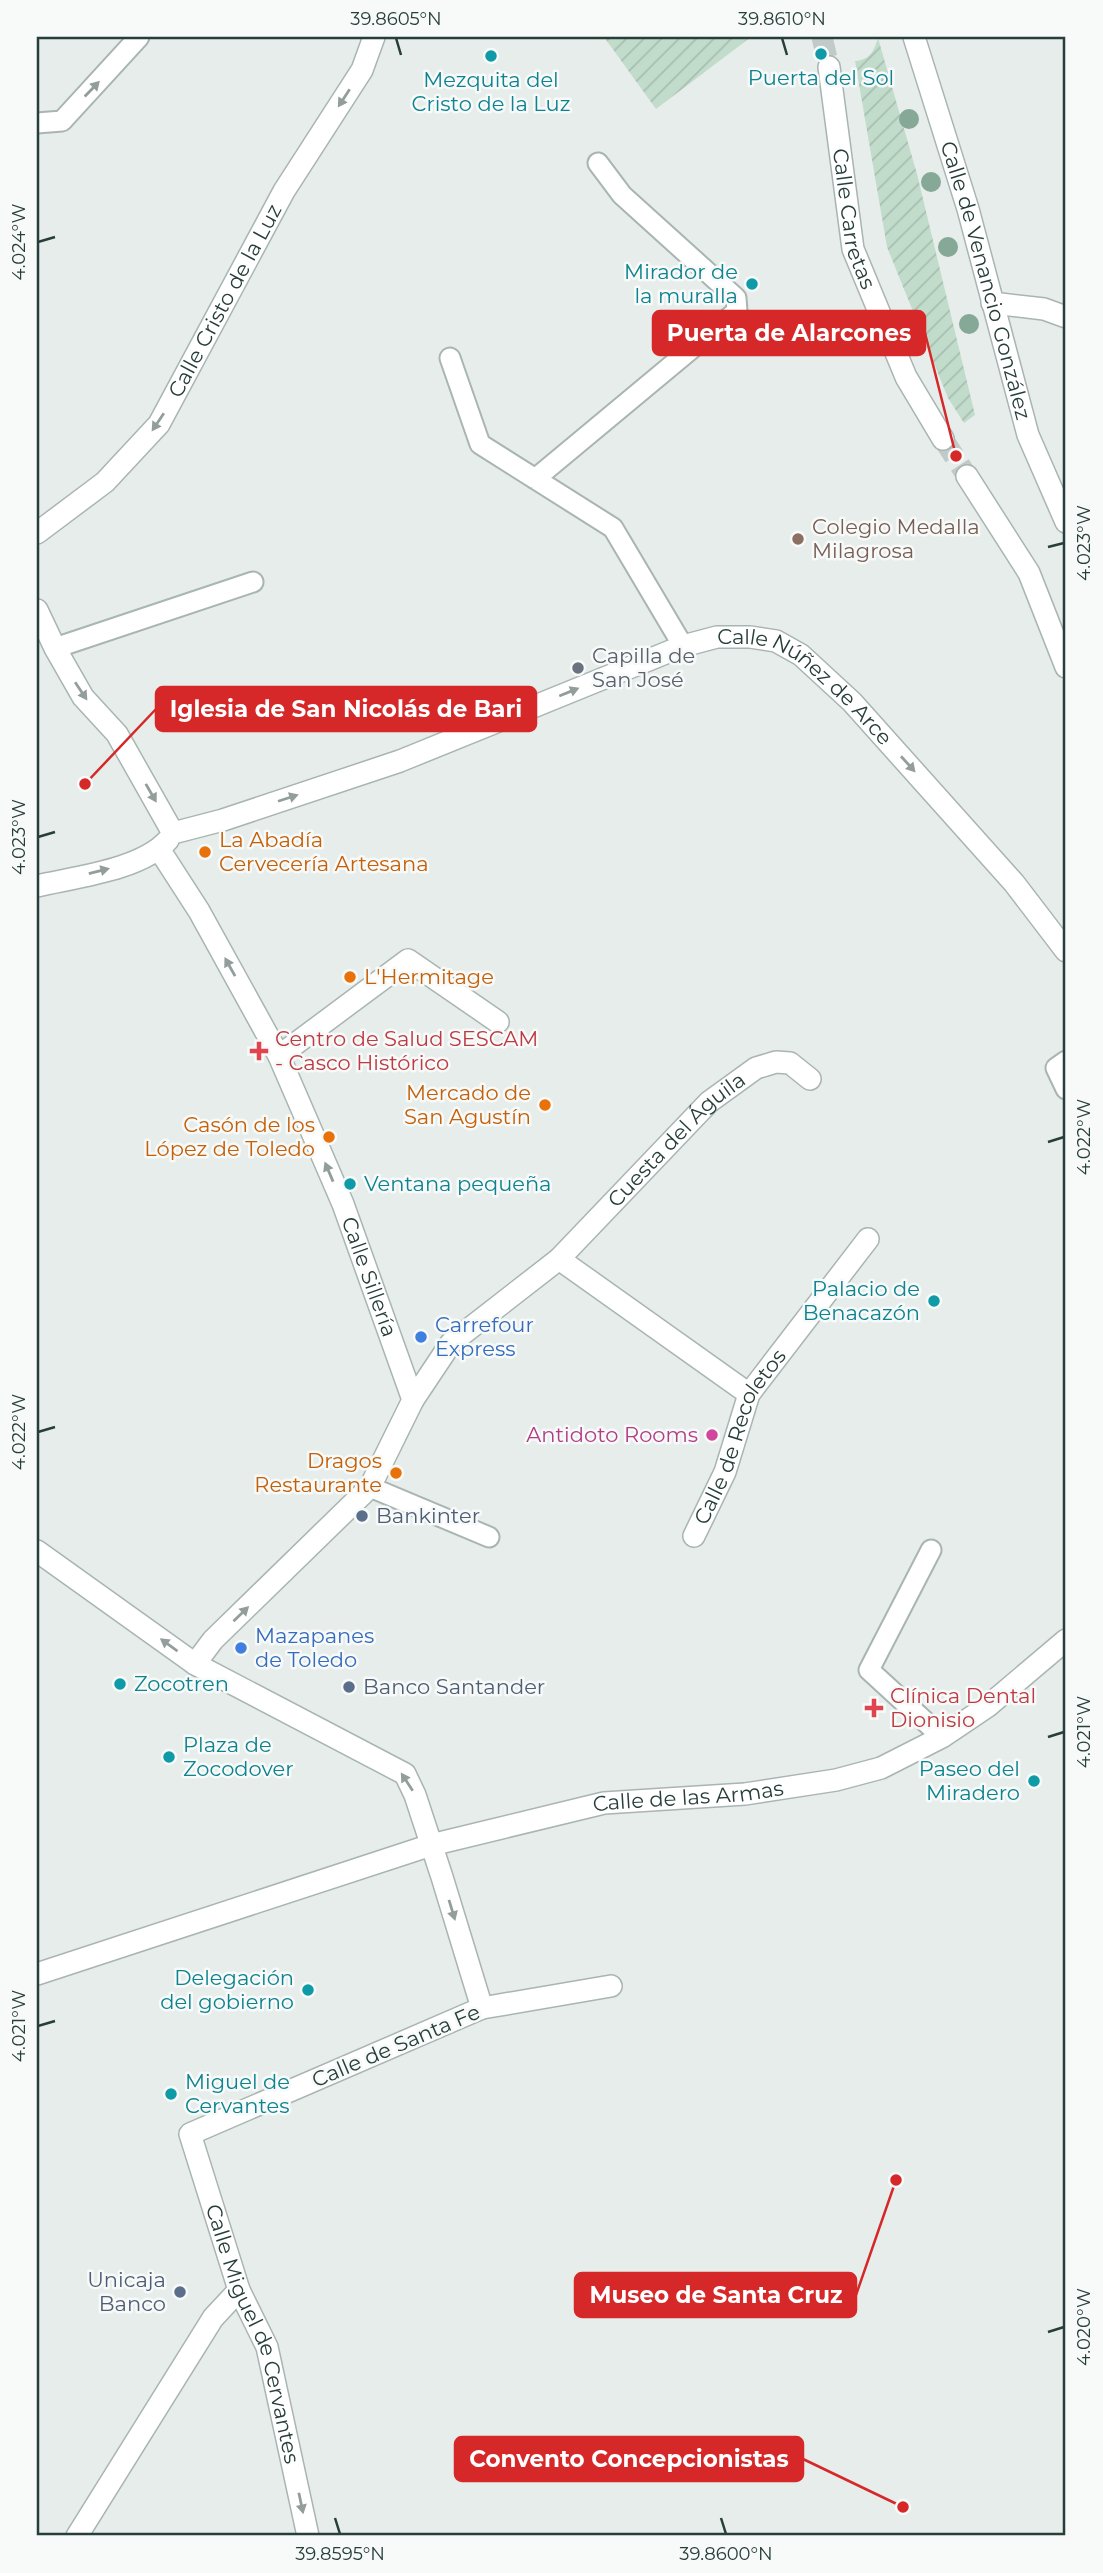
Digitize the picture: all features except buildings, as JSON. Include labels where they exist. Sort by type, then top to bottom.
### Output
[{"type":"street","name":"Calle Cristo de la Luz","points":[[37,533],[105,482],[159,424],[284,191],[362,70],[374,37]]},
{"type":"street","name":"Calle de Venancio González","points":[[914,37],[968,209],[1028,435],[1066,522]]},
{"type":"street","name":"Calle Carretas","points":[[829,66],[853,249],[906,377],[943,439]]},
{"type":"street","points":[[992,303],[1044,309],[1066,317]]},
{"type":"street","points":[[967,476],[1029,573],[1066,667]]},
{"type":"street","name":"Calle Sillería","points":[[37,610],[83,697],[117,734],[199,912],[279,1056],[343,1204],[413,1400]]},
{"type":"street","name":"Calle Núñez de Arce","points":[[37,886],[123,865],[166,841],[400,761],[683,646],[717,638],[750,637],[776,641],[801,654],[852,702],[1014,883],[1066,951]]},
{"type":"street","points":[[279,1056],[408,960],[498,1022]]},
{"type":"street","name":"Cuesta del Águila","points":[[413,1400],[451,1343],[559,1259],[709,1102],[756,1068],[776,1062],[790,1063],[810,1079]]},
{"type":"street","name":"Calle de Recoletos","points":[[694,1536],[725,1472],[749,1394],[868,1240]]},
{"type":"street","points":[[559,1259],[749,1394]]},
{"type":"street","points":[[195,1664],[214,1640],[370,1488],[413,1400]]},
{"type":"street","points":[[37,1551],[195,1664],[405,1774],[415,1795],[482,2008]]},
{"type":"street","points":[[942,1737],[988,1706],[1066,1640]]},
{"type":"street","name":"Calle de las Armas","points":[[431,1845],[604,1803],[745,1794],[836,1780],[881,1768],[942,1737]]},
{"type":"street","points":[[37,1974],[431,1845]]},
{"type":"street","name":"Calle de Santa Fe","points":[[190,2134],[482,2008],[611,1986]]},
{"type":"street","name":"Calle Miguel de Cervantes","points":[[190,2134],[239,2290],[267,2347],[308,2536]]},
{"type":"street","points":[[77,2536],[213,2318],[239,2290]]},
{"type":"lane","points":[[37,122],[62,121],[139,37]]},
{"type":"lane","points":[[535,479],[737,311],[736,298],[622,195],[598,163]]},
{"type":"lane","points":[[450,358],[480,444],[613,528],[683,646]]},
{"type":"lane","points":[[55,648],[253,582]]},
{"type":"lane","points":[[1066,1061],[1056,1068],[1066,1089]]},
{"type":"lane","points":[[370,1488],[489,1537]]},
{"type":"lane","points":[[932,1550],[869,1670],[942,1737]]},
{"type":"green space","points":[[604,37],[751,37],[656,109]]},
{"type":"green space","points":[[878,38],[917,174],[975,415],[964,423],[948,398],[887,247],[855,61],[871,54]]},
{"type":"tunnel","points":[[822,37],[829,67]]},
{"type":"tunnel","points":[[943,439],[967,476]]},
{"type":"place","name":"Puerta del Sol","points":[[821,54]]},
{"type":"place","name":"Mezquita del Cristo de la Luz","points":[[491,56]]},
{"type":"place","name":"Mirador de la muralla","points":[[752,284]]},
{"type":"place","name":"Puerta de Alarcones","points":[[956,456]]},
{"type":"place","name":"Colegio Medalla Milagrosa","points":[[798,539]]},
{"type":"place","name":"Capilla de San José","points":[[578,668]]},
{"type":"place","name":"Iglesia de San Nicolás de Bari","points":[[85,784]]},
{"type":"place","name":"La Abadía Cervecería Artesana","points":[[205,852]]},
{"type":"place","name":"L'Hermitage","points":[[350,977]]},
{"type":"place","name":"Centro de Salud SESCAM - Casco Histórico","points":[[259,1051]]},
{"type":"place","name":"Mercado de San Agustín","points":[[545,1105]]},
{"type":"place","name":"Casón de los López de Toledo","points":[[329,1137]]},
{"type":"place","name":"Ventana pequeña","points":[[350,1184]]},
{"type":"place","name":"Palacio de Benacazón","points":[[934,1301]]},
{"type":"place","name":"Carrefour Express","points":[[421,1337]]},
{"type":"place","name":"Antidoto Rooms","points":[[712,1435]]},
{"type":"place","name":"Dragos Restaurante","points":[[396,1473]]},
{"type":"place","name":"Bankinter","points":[[362,1516]]},
{"type":"place","name":"Mazapanes de Toledo","points":[[241,1648]]},
{"type":"place","name":"Zocotren","points":[[120,1684]]},
{"type":"place","name":"Banco Santander","points":[[349,1687]]},
{"type":"place","name":"Clínica Dental Dionisio","points":[[874,1708]]},
{"type":"place","name":"Plaza de Zocodover","points":[[169,1757]]},
{"type":"place","name":"Paseo del Miradero","points":[[1034,1781]]},
{"type":"place","name":"Delegación del gobierno","points":[[308,1990]]},
{"type":"place","name":"Miguel de Cervantes","points":[[171,2094]]},
{"type":"place","name":"Museo de Santa Cruz","points":[[896,2180]]},
{"type":"place","name":"Unicaja Banco","points":[[180,2292]]},
{"type":"place","name":"Convento Concepcionistas","points":[[903,2507]]}]
